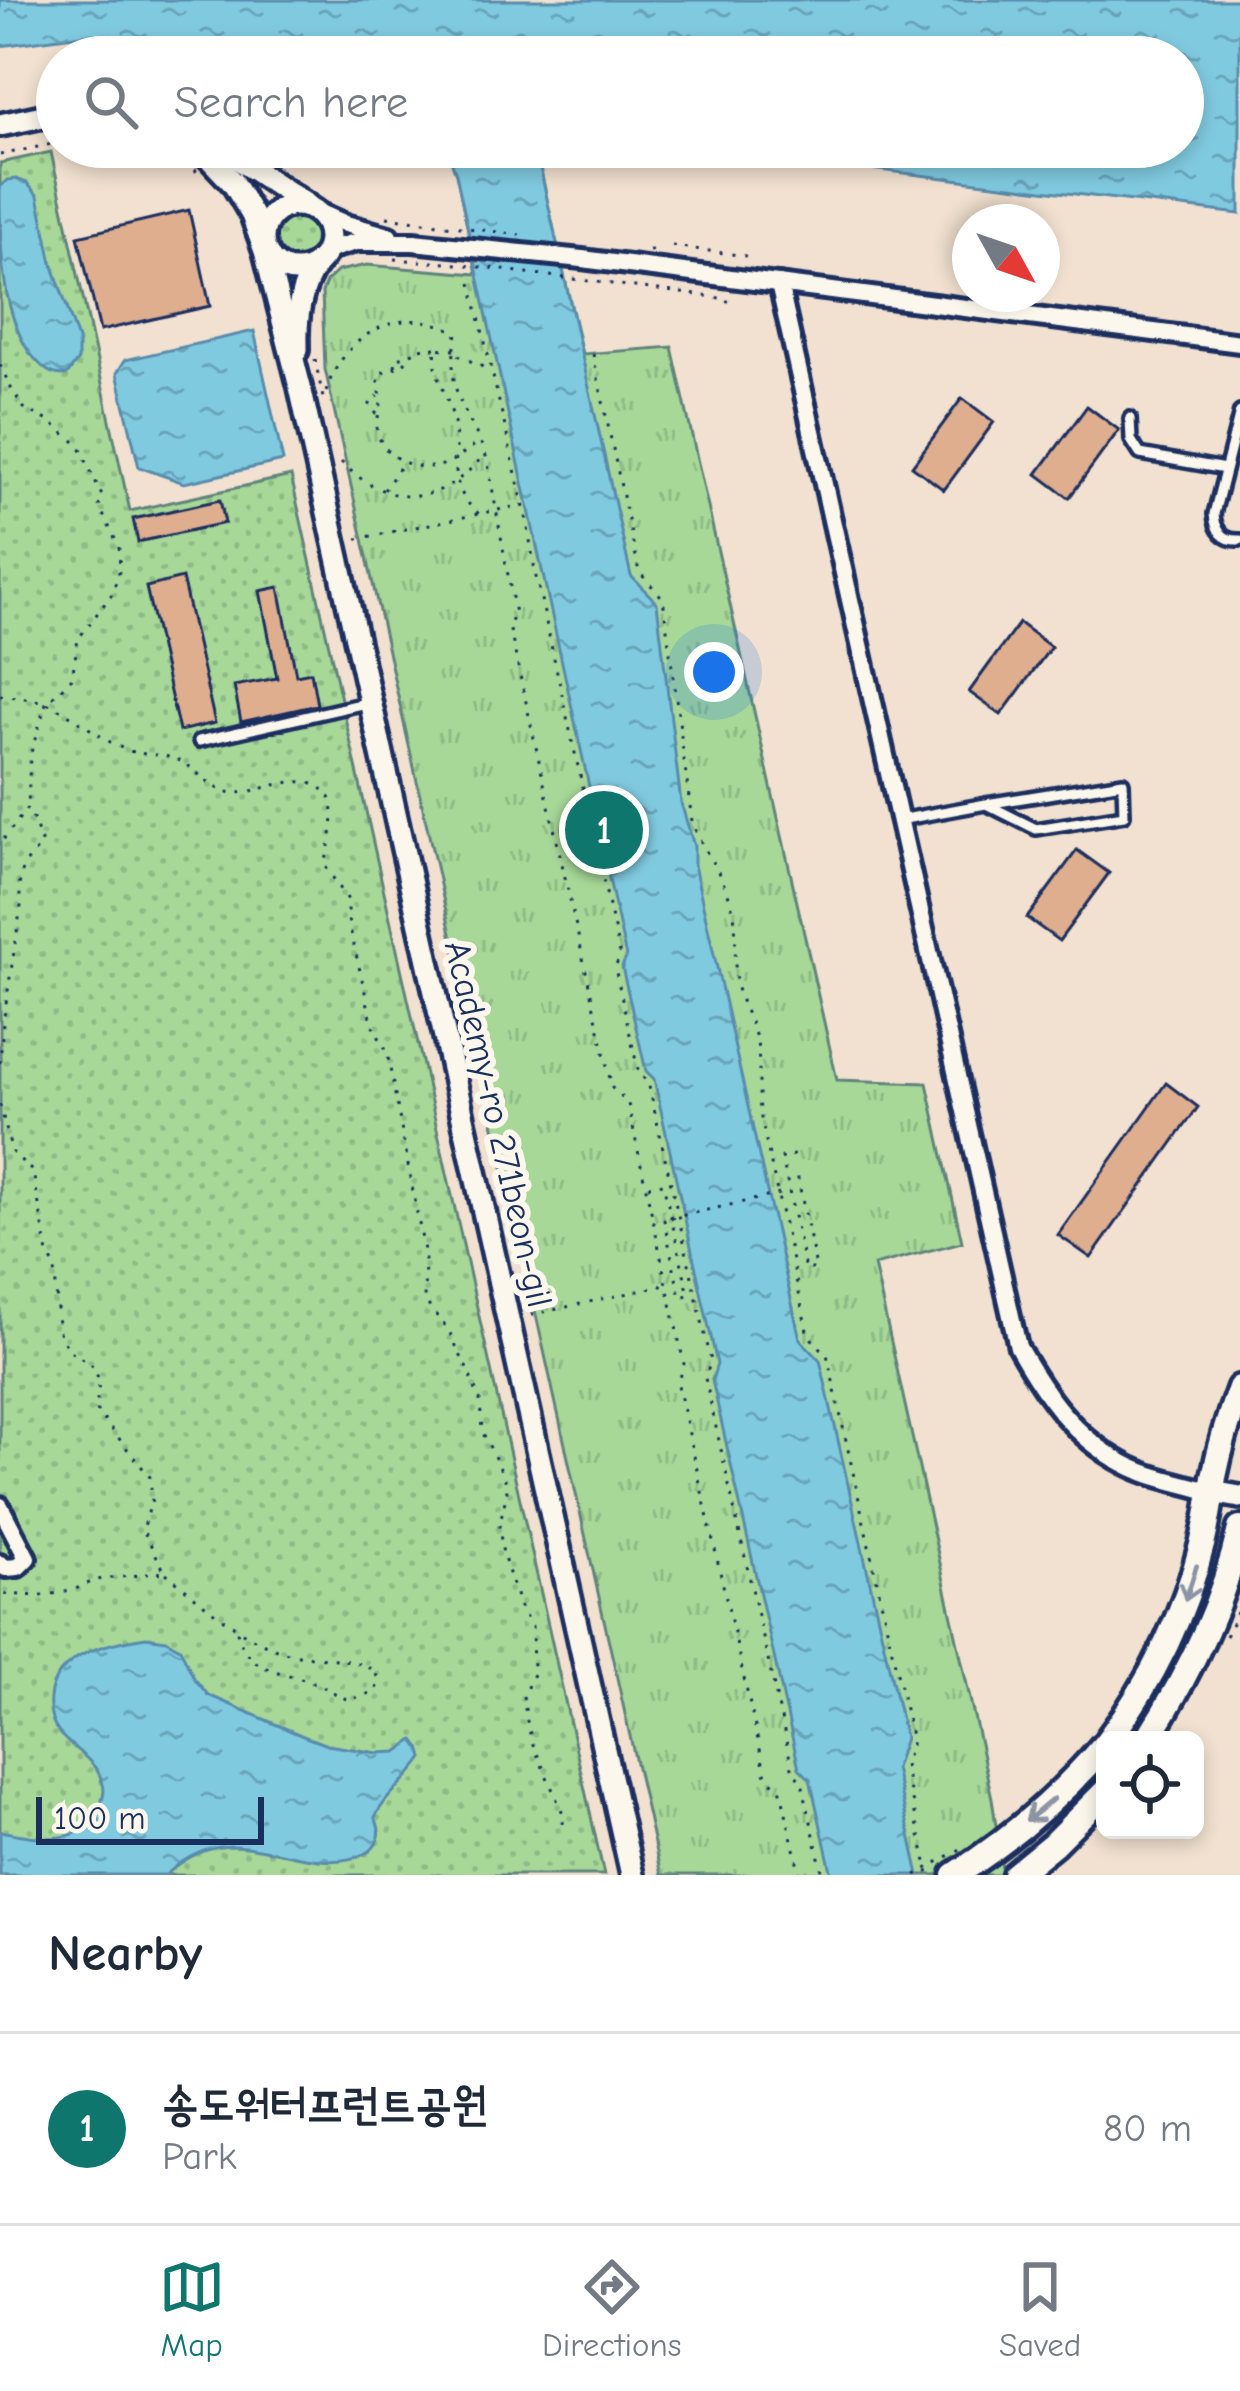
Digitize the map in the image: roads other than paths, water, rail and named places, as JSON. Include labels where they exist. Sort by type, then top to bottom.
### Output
[{"type":"main road","points":[[1114,1731],[1158,1664],[1183,1605],[1240,1388]]},
{"type":"main road","points":[[1152,1731],[1203,1639],[1240,1529]]},
{"type":"main road","points":[[962,1863],[1066,1789],[1096,1754]]},
{"type":"main road","points":[[1015,1875],[1096,1801]]},
{"type":"street","points":[[0,125],[36,117]]},
{"type":"street","points":[[221,168],[252,215],[301,387]]},
{"type":"street","points":[[251,168],[314,210],[328,232],[328,247],[301,295],[297,345],[301,387]]},
{"type":"street","points":[[413,242],[356,242],[335,248],[302,270],[287,270],[265,251],[264,229],[275,212],[294,204],[455,255],[582,259],[1240,343]]},
{"type":"street","points":[[779,284],[1018,1347],[1045,1395],[1082,1435],[1124,1464],[1240,1497]]},
{"type":"street","name":"Academy-ro 271beon-gil","points":[[301,387],[632,1875]]},
{"type":"street","points":[[0,1564],[18,1567],[27,1558],[1,1516]]},
{"type":"lane","points":[[1240,412],[1214,524],[1223,536],[1240,540]]},
{"type":"lane","points":[[1130,418],[1131,440],[1140,454],[1225,469]]},
{"type":"lane","points":[[200,741],[370,702]]},
{"type":"lane","points":[[899,820],[986,804],[1124,782],[1124,815],[1036,830],[986,804]]},
{"type":"water","points":[[0,0],[1240,0],[1240,214],[862,168],[1204,168],[1204,36],[89,34],[36,36],[36,41],[0,46]]},
{"type":"water","points":[[454,168],[540,168],[631,576],[657,603],[681,803],[800,1339],[820,1360],[905,1738],[895,1768],[919,1875],[832,1875],[810,1779],[799,1768],[712,1380],[717,1364],[654,1079],[646,1071],[622,967],[626,957]]},
{"type":"water","points":[[16,179],[38,196],[52,263],[78,340],[78,360],[67,375],[50,372],[37,362],[12,315],[2,252],[0,187]]},
{"type":"water","points":[[254,331],[283,461],[184,483],[139,467],[117,373],[125,360]]},
{"type":"water","points":[[146,1637],[180,1648],[208,1695],[303,1736],[378,1753],[397,1752],[414,1740],[423,1758],[375,1817],[379,1835],[374,1847],[338,1860],[251,1847],[215,1848],[166,1875],[0,1875],[0,1831],[56,1838],[69,1835],[91,1821],[103,1798],[99,1773],[54,1725],[50,1702],[54,1683],[86,1653]]},
{"type":"place","name":"송도워터프런트공원","points":[[604,830]]}]
